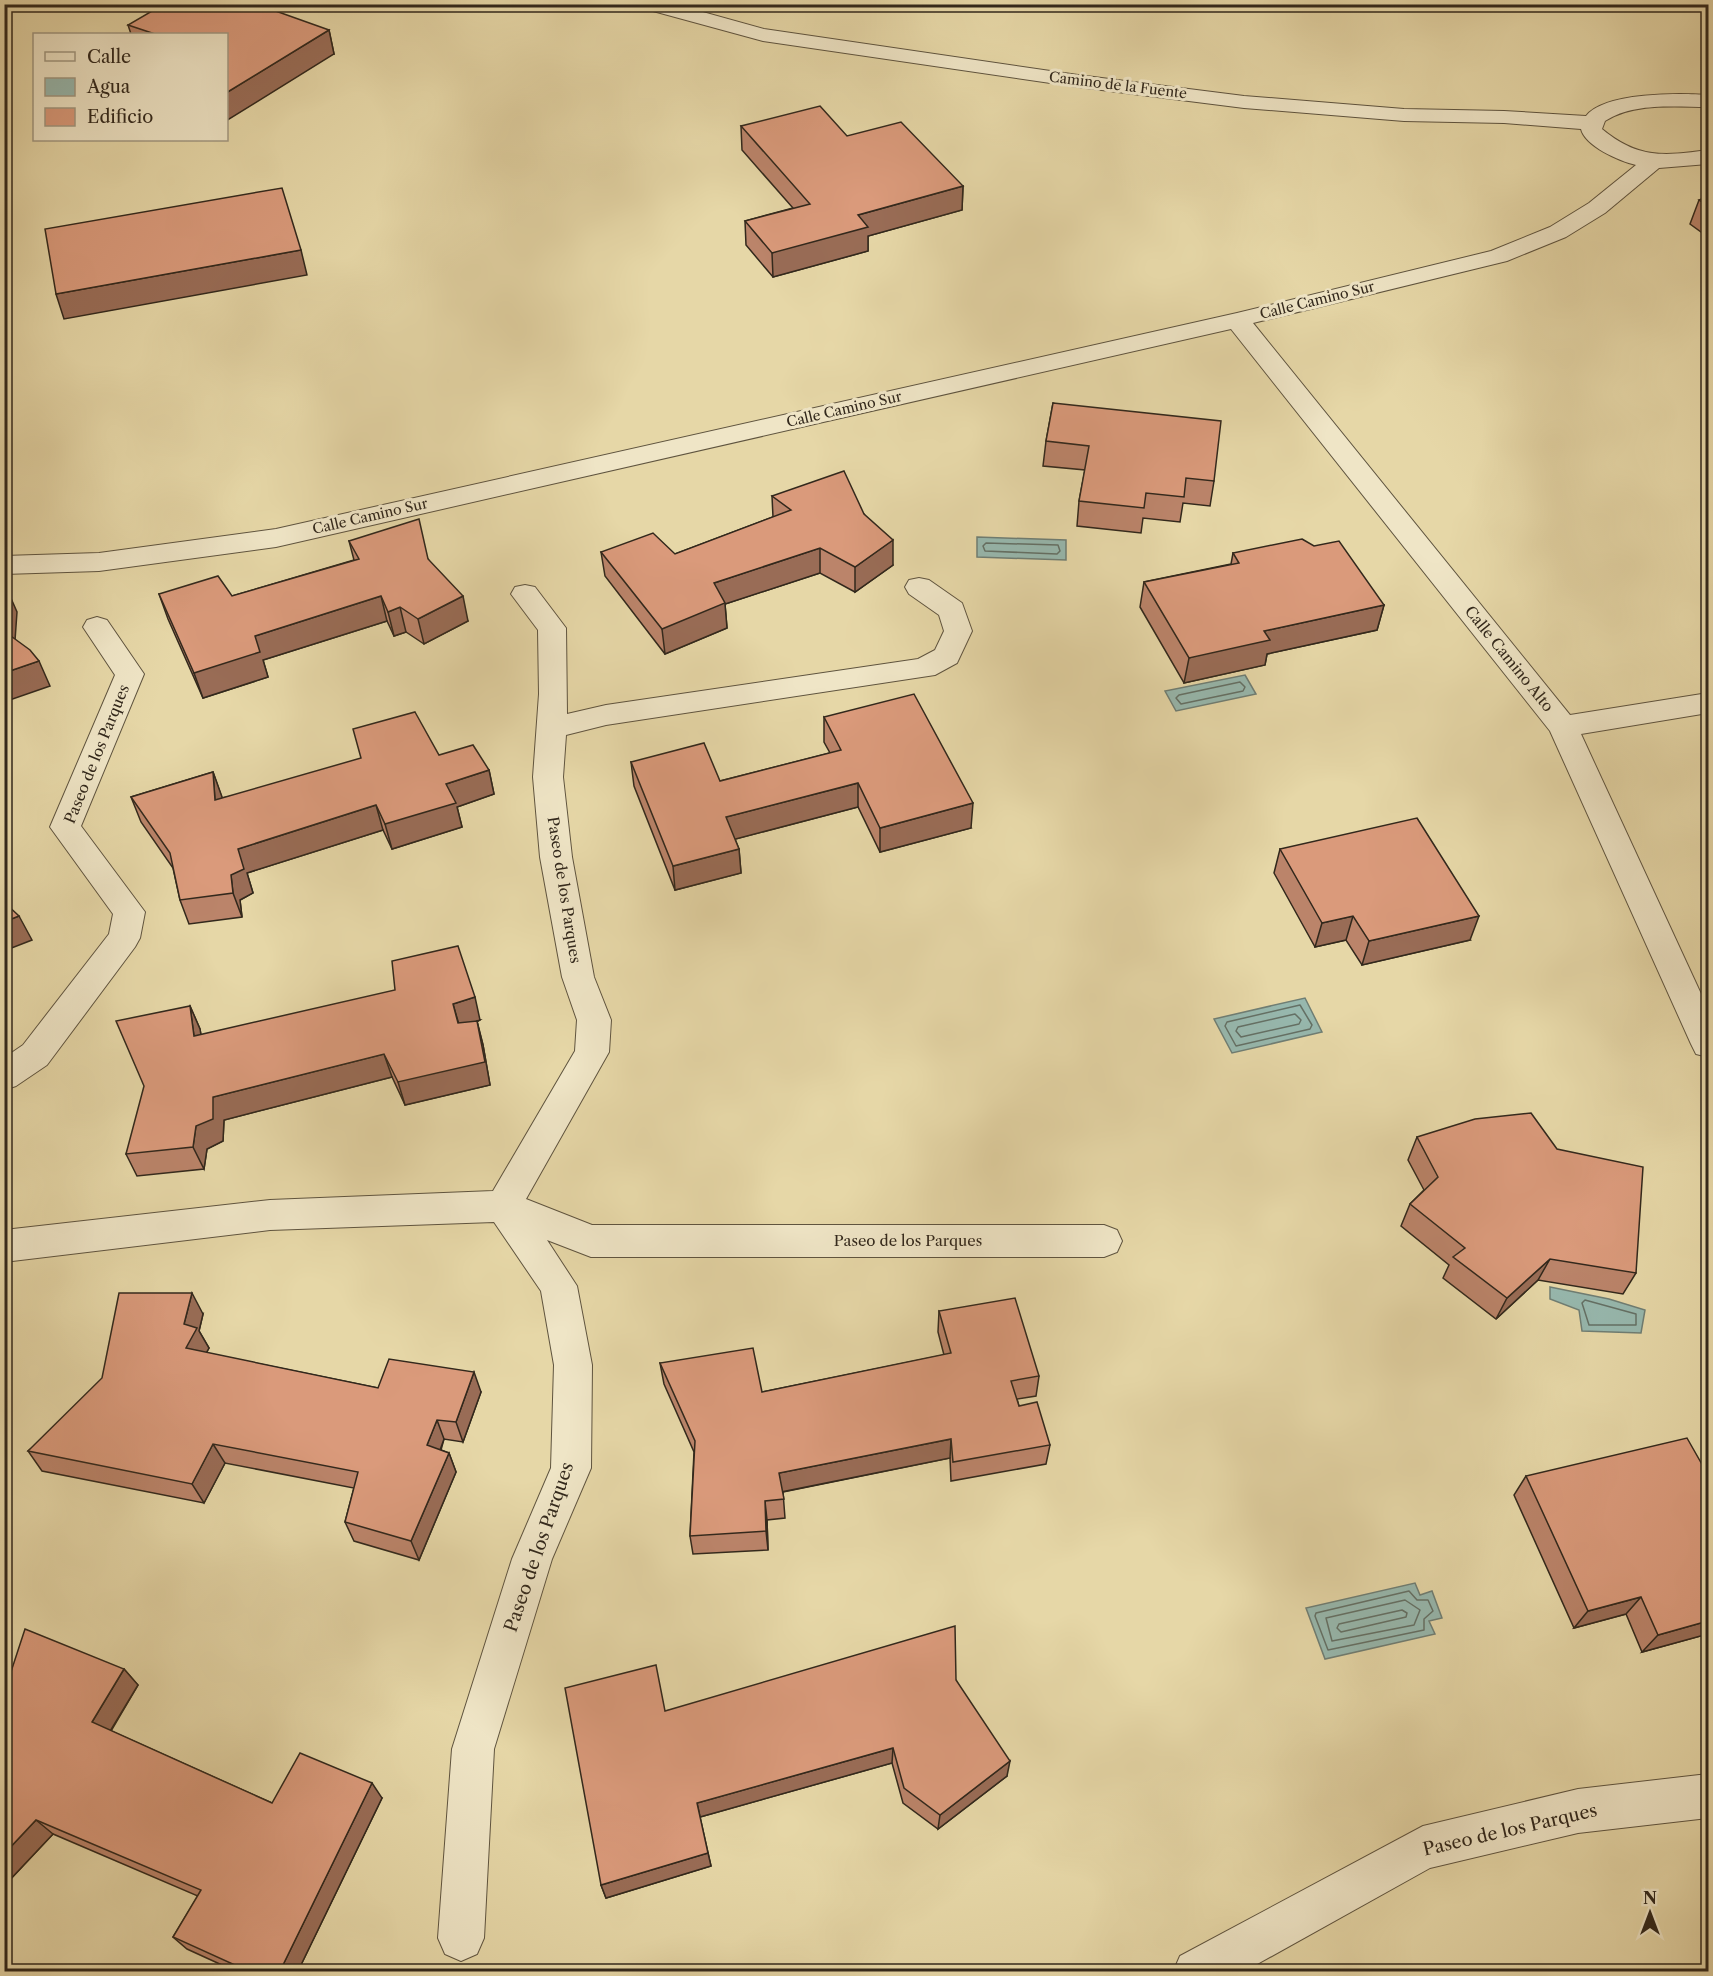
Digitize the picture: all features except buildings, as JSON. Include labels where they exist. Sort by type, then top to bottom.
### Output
[{"type":"street","name":"Camino de la Fuente","points":[[649,4],[763,35],[1078,81],[1244,102],[1404,115],[1556,119],[1593,123]]},
{"type":"street","points":[[1708,101],[1674,100],[1612,107],[1598,116],[1591,131],[1610,149],[1629,158],[1653,162],[1708,157]]},
{"type":"street","name":"Calle Camino Sur","points":[[4,565],[99,562],[276,538],[1237,320],[1499,256],[1558,232],[1597,208],[1653,162]]},
{"type":"street","name":"Calle Camino Alto","points":[[1237,320],[1563,727],[1708,1044]]},
{"type":"street","points":[[552,728],[606,715],[925,668],[947,656],[958,631],[952,610],[919,587]]},
{"type":"street","name":"Paseo de los Parques","points":[[503,1206],[592,1052],[594,1020],[578,977],[556,857],[548,777],[552,728],[552,628],[525,594]]},
{"type":"street","name":"Paseo de los Parques","points":[[4,1076],[35,1055],[124,938],[129,912],[65,827],[130,674],[98,627]]},
{"type":"street","points":[[1563,727],[1708,703]]},
{"type":"street","name":"Paseo de los Parques","points":[[461,1938],[473,1749],[532,1559],[571,1468],[573,1365],[559,1286],[503,1206]]},
{"type":"street","name":"Paseo de los Parques","points":[[4,1246],[270,1215],[503,1206],[591,1241],[1104,1241]]},
{"type":"street","name":"Paseo de los Parques","points":[[1196,1971],[1423,1848],[1578,1811],[1708,1796]]},
{"type":"water","points":[[977,537],[1066,540],[1066,560],[977,557]]},
{"type":"water","points":[[1245,675],[1256,694],[1176,711],[1165,691]]},
{"type":"water","points":[[1305,998],[1322,1032],[1232,1053],[1214,1019]]},
{"type":"water","points":[[1550,1287],[1609,1299],[1645,1310],[1641,1333],[1582,1331],[1579,1310],[1550,1299]]},
{"type":"water","points":[[1415,1583],[1420,1595],[1432,1591],[1442,1618],[1429,1621],[1435,1634],[1325,1659],[1306,1608]]}]
